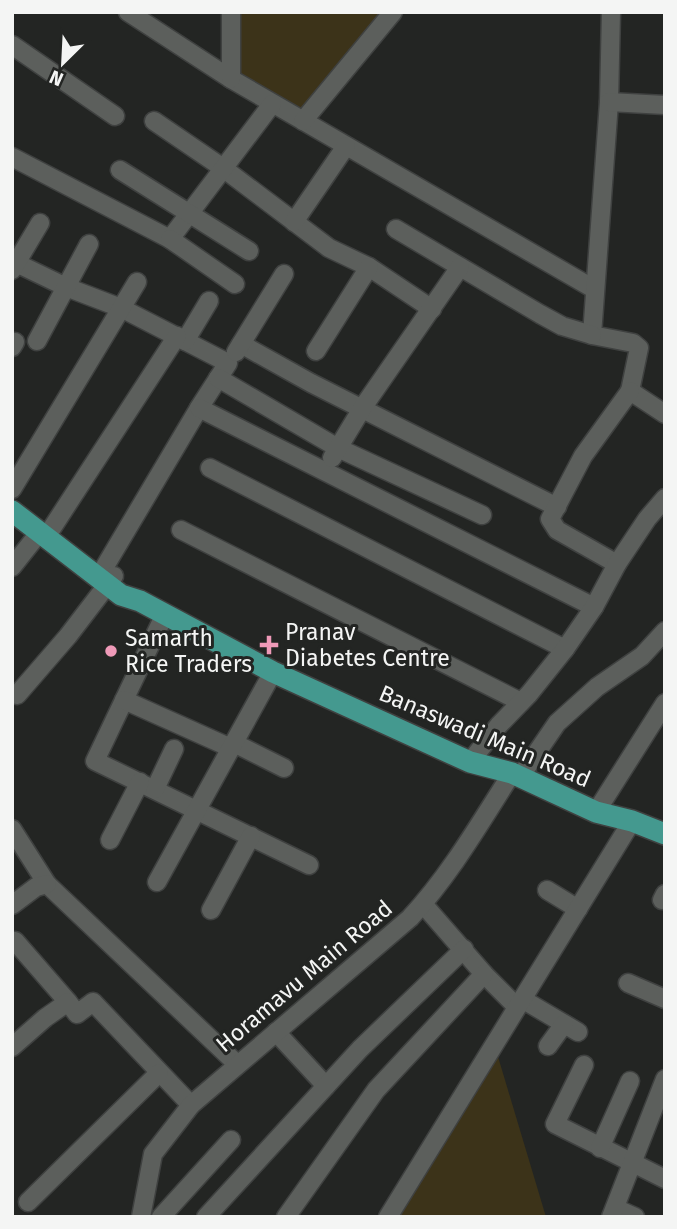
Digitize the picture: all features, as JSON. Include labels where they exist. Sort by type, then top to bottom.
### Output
[{"type":"main road","name":"Banaswadi Main Road","points":[[12,496],[46,531]]},
{"type":"main road","name":"Banaswadi Main Road","points":[[12,511],[46,531],[108,576],[128,586],[140,601],[273,672],[470,762],[516,775],[596,812],[632,821],[665,834]]},
{"type":"street","points":[[128,12],[145,18],[231,79],[272,104],[594,289]]},
{"type":"street","points":[[231,12],[231,79]]},
{"type":"street","points":[[303,121],[393,12]]},
{"type":"street","points":[[592,335],[608,102],[611,12]]},
{"type":"street","points":[[12,45],[115,116]]},
{"type":"street","points":[[608,102],[665,105]]},
{"type":"street","points":[[170,239],[272,104]]},
{"type":"street","points":[[153,121],[223,168],[329,248],[369,267],[432,309]]},
{"type":"street","points":[[294,222],[346,146]]},
{"type":"street","points":[[12,157],[170,239],[235,284]]},
{"type":"street","points":[[120,170],[249,251]]},
{"type":"street","points":[[40,223],[14,265],[121,308],[181,339],[223,371],[338,448],[482,515]]},
{"type":"street","points":[[396,229],[562,326],[633,343],[639,348],[630,391],[583,456],[550,520],[557,530],[617,564]]},
{"type":"street","points":[[37,341],[89,244]]},
{"type":"street","points":[[316,351],[369,267]]},
{"type":"street","points":[[325,470],[363,407],[460,267]]},
{"type":"street","points":[[17,695],[68,636],[108,576],[198,408],[284,274]]},
{"type":"street","points":[[12,489],[137,282]]},
{"type":"street","points":[[12,567],[46,531],[209,301]]},
{"type":"street","points":[[241,344],[311,383],[557,507]]},
{"type":"street","points":[[630,391],[665,415]]},
{"type":"street","points":[[198,408],[594,607]]},
{"type":"street","points":[[210,468],[565,649]]},
{"type":"street","points":[[470,762],[565,649],[594,607],[617,564],[647,519],[665,498]]},
{"type":"street","points":[[181,530],[521,702]]},
{"type":"street","points":[[165,614],[95,761],[309,865]]},
{"type":"street","name":"Horamavu Main Road","points":[[141,1217],[153,1154],[191,1105],[410,918],[557,723],[597,687],[642,656],[665,631]]},
{"type":"street","points":[[157,882],[273,672]]},
{"type":"street","points":[[124,700],[284,768]]},
{"type":"street","points":[[596,812],[665,703]]},
{"type":"street","points":[[649,728],[665,738]]},
{"type":"street","points":[[110,840],[174,749]]},
{"type":"street","points":[[387,1217],[632,821]]},
{"type":"street","points":[[12,829],[47,884],[237,1064]]},
{"type":"street","points":[[211,910],[251,836]]},
{"type":"street","points":[[12,905],[36,887],[47,884]]},
{"type":"street","points":[[547,890],[578,909]]},
{"type":"street","points":[[423,904],[484,974],[520,1003],[571,1028],[548,1046]]},
{"type":"street","points":[[15,941],[77,1014],[93,1002],[191,1105]]},
{"type":"street","points":[[206,1217],[360,1049],[464,949]]},
{"type":"street","points":[[286,1217],[376,1090],[484,974]]},
{"type":"street","points":[[628,983],[665,999]]},
{"type":"street","points":[[14,1042],[68,1002]]},
{"type":"street","points":[[276,1032],[326,1086]]},
{"type":"street","points":[[584,1065],[555,1124],[665,1179]]},
{"type":"street","points":[[28,1202],[159,1073]]},
{"type":"street","points":[[635,1217],[613,1212],[665,1079]]},
{"type":"street","points":[[600,1148],[630,1081]]},
{"type":"street","points":[[161,1217],[231,1140]]},
{"type":"shaded area","points":[[237,12],[383,12],[302,112],[237,77]]},
{"type":"shaded area","points":[[496,1050],[546,1217],[394,1217]]},
{"type":"place","name":"Pranav Diabetes Centre","points":[[269,645]]},
{"type":"place","name":"Samarth Rice Traders","points":[[111,651]]}]
